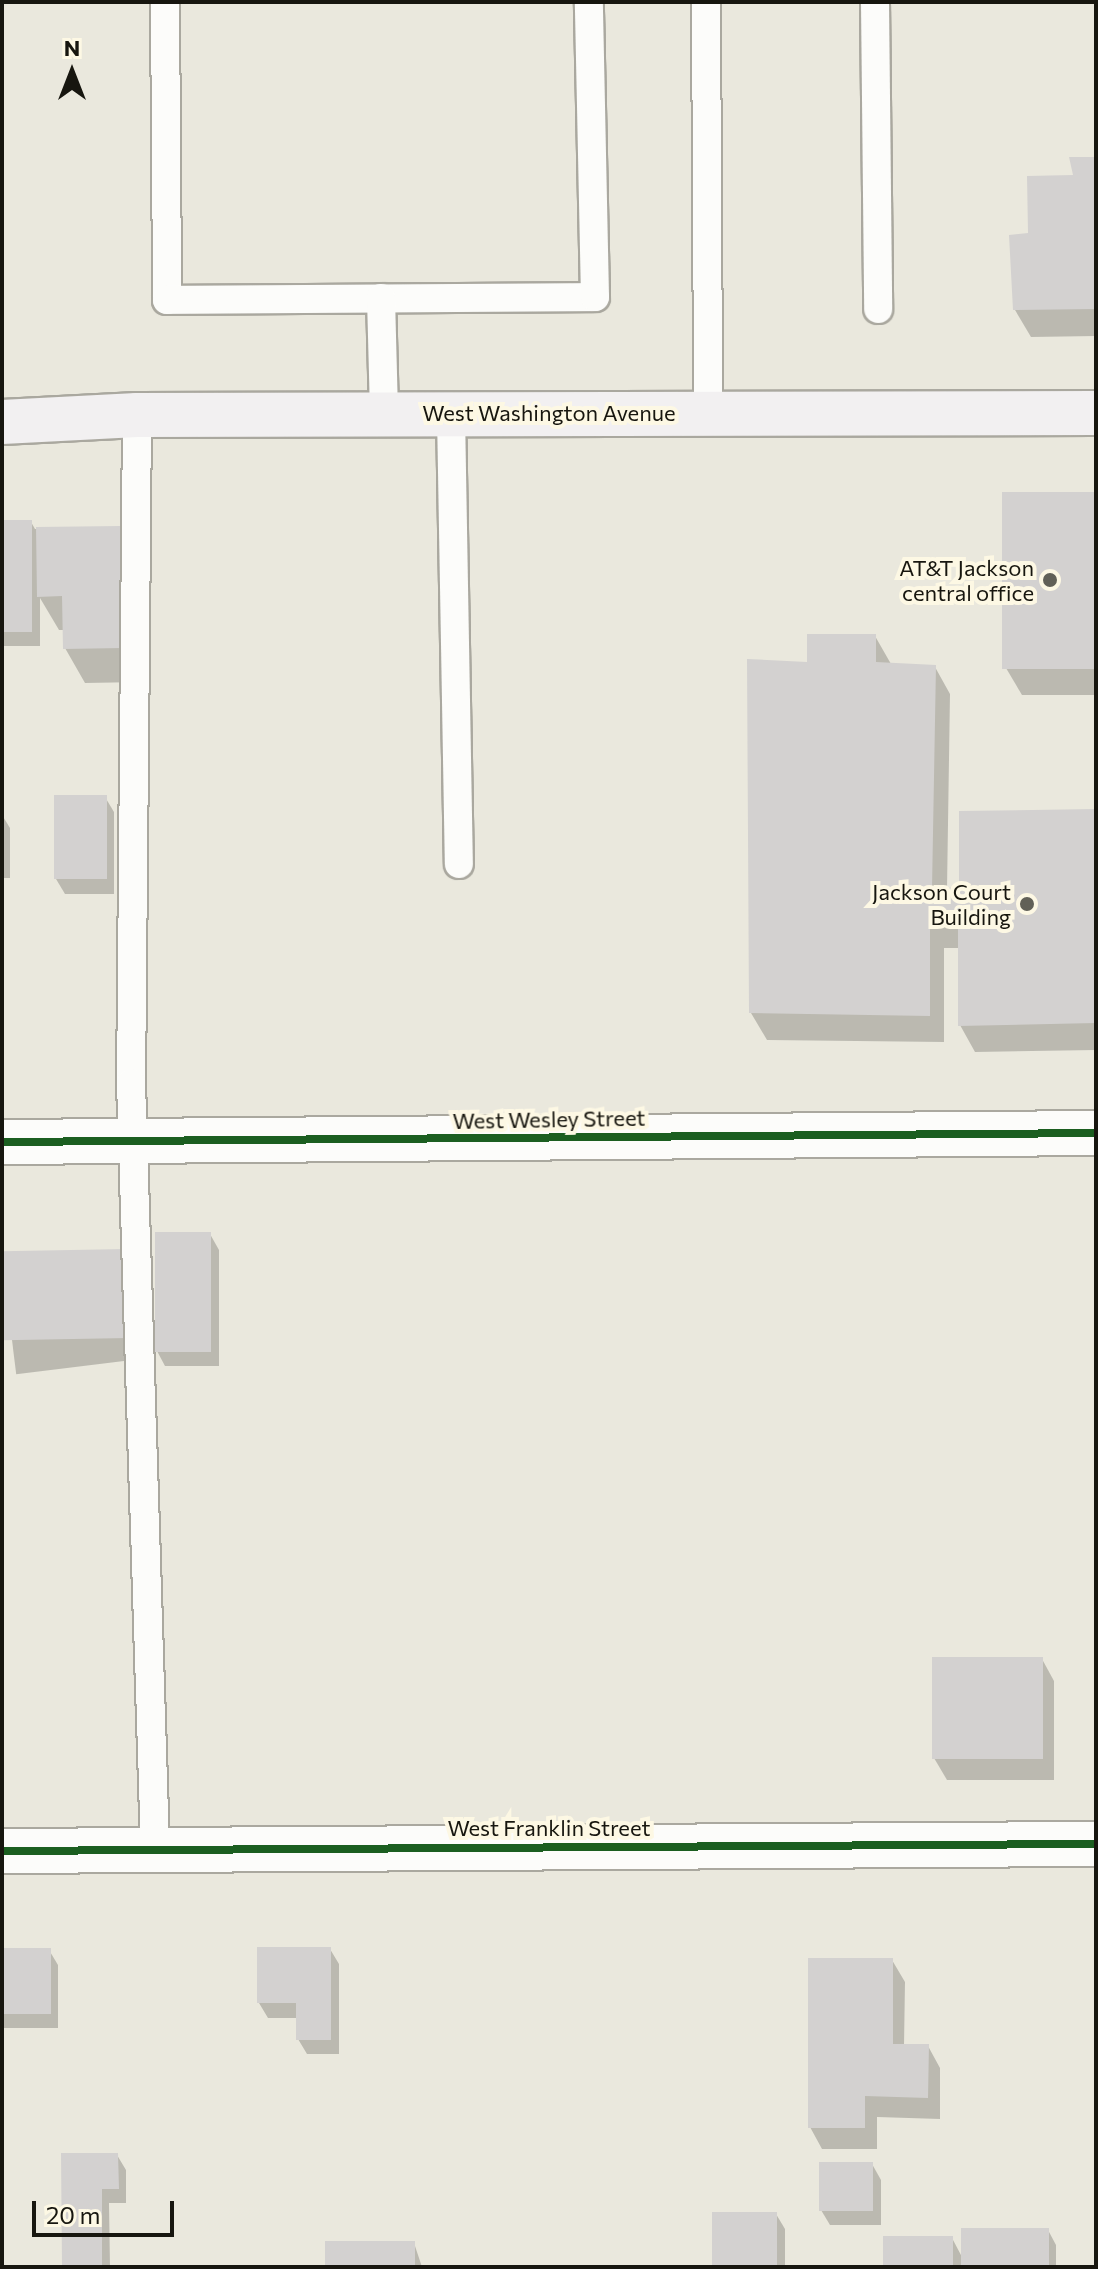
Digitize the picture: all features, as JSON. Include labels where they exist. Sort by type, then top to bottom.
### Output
[{"type":"main road","name":"West Washington Avenue","points":[[2,422],[137,415],[1096,413]]},
{"type":"street","name":"West Wesley Street","points":[[2,1142],[1096,1133]]},
{"type":"street","name":"West Franklin Street","points":[[2,1851],[1096,1844]]},
{"type":"lane","points":[[165,2],[167,300],[595,297],[589,2]]},
{"type":"lane","points":[[706,2],[708,412]]},
{"type":"lane","points":[[875,2],[878,309]]},
{"type":"lane","points":[[381,298],[384,415]]},
{"type":"lane","points":[[451,414],[459,864]]},
{"type":"lane","points":[[137,415],[133,1142],[155,1848]]},
{"type":"building","points":[[1069,157],[1096,157],[1096,309],[1013,310],[1009,235],[1028,233],[1027,176],[1073,175]]},
{"type":"building","name":"AT&T Jackson central office","points":[[1002,492],[1096,492],[1096,669],[1002,669]]},
{"type":"building","points":[[2,520],[32,520],[32,632],[2,632]]},
{"type":"building","points":[[121,526],[123,648],[63,649],[62,596],[37,597],[36,527]]},
{"type":"building","points":[[807,634],[876,634],[876,662],[936,665],[932,889],[959,887],[959,811],[1096,809],[1096,1023],[958,1026],[958,921],[930,921],[930,1016],[749,1013],[747,659],[807,662]]},
{"type":"building","points":[[54,795],[107,795],[107,879],[54,879]]},
{"type":"building","points":[[155,1232],[211,1232],[211,1352],[155,1352]]},
{"type":"building","points":[[127,1249],[129,1338],[4,1340],[2,1251]]},
{"type":"building","points":[[932,1657],[1043,1657],[1043,1759],[932,1759]]},
{"type":"building","points":[[257,1947],[331,1947],[331,2040],[296,2040],[296,2003],[257,2003]]},
{"type":"building","points":[[2,1948],[51,1948],[51,2014],[2,2014]]},
{"type":"building","points":[[808,1958],[893,1958],[893,2044],[929,2044],[928,2098],[865,2096],[865,2128],[808,2128]]},
{"type":"building","points":[[61,2153],[118,2153],[119,2189],[102,2189],[102,2267],[62,2267]]},
{"type":"building","points":[[819,2162],[873,2162],[873,2211],[819,2211]]},
{"type":"building","points":[[712,2212],[777,2212],[777,2267],[712,2267]]},
{"type":"building","points":[[961,2228],[1049,2228],[1049,2267],[961,2267]]},
{"type":"building","points":[[883,2236],[953,2236],[953,2267],[883,2267]]},
{"type":"building","points":[[325,2241],[415,2241],[415,2267],[325,2267]]},
{"type":"cycle path","points":[[2,1142],[1096,1133]]},
{"type":"cycle path","points":[[2,1851],[1096,1844]]},
{"type":"place","name":"AT&T Jackson central office","points":[[1050,580]]},
{"type":"place","name":"Jackson Court Building","points":[[1027,904]]}]
